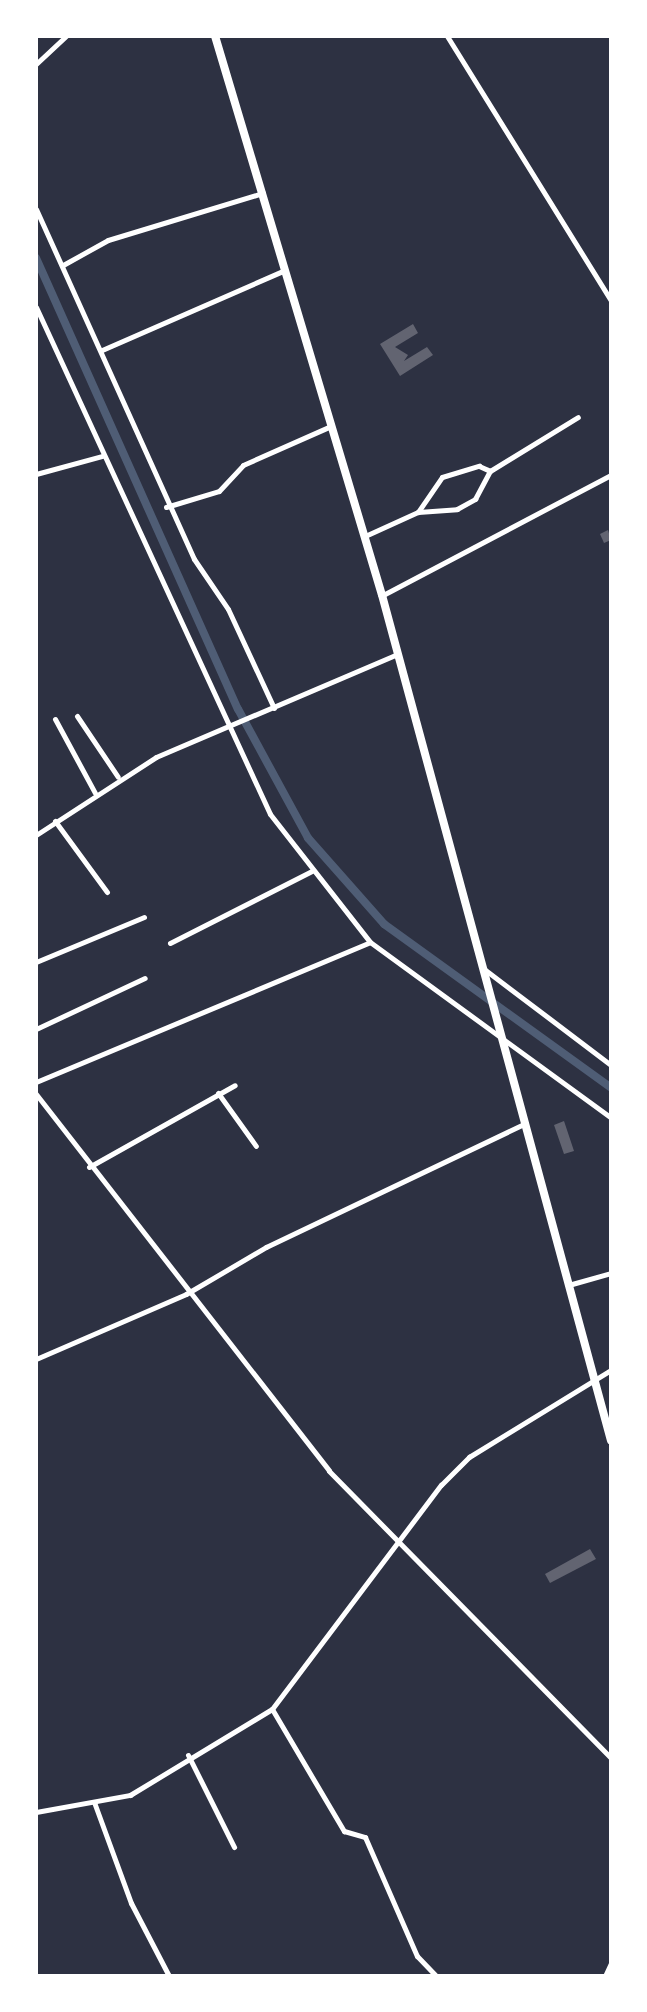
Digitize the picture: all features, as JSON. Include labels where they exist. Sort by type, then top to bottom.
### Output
[{"type":"highway","points":[[215,36],[382,595],[496,1025],[572,1284],[611,1441]]},
{"type":"street","points":[[36,64],[66,36]]},
{"type":"street","points":[[447,36],[611,300]]},
{"type":"street","points":[[63,265],[108,240],[263,193]]},
{"type":"street","points":[[36,209],[102,350],[169,507],[274,708]]},
{"type":"street","points":[[102,350],[283,271]]},
{"type":"street","points":[[36,307],[102,456],[270,814],[370,942],[611,1118]]},
{"type":"street","points":[[365,536],[418,512],[457,509],[475,499],[490,471],[578,417]]},
{"type":"street","points":[[169,507],[219,491],[243,465],[332,426]]},
{"type":"street","points":[[36,474],[102,456]]},
{"type":"street","points":[[418,512],[442,477],[479,466],[490,471]]},
{"type":"street","points":[[382,595],[611,475]]},
{"type":"street","points":[[36,835],[118,777],[229,725],[398,653]]},
{"type":"street","points":[[77,716],[118,777]]},
{"type":"street","points":[[55,719],[95,793]]},
{"type":"street","points":[[55,821],[107,892]]},
{"type":"street","points":[[170,943],[312,871]]},
{"type":"street","points":[[36,962],[144,917]]},
{"type":"street","points":[[36,1082],[370,942]]},
{"type":"street","points":[[481,967],[611,1065]]},
{"type":"street","points":[[36,1029],[145,978]]},
{"type":"street","points":[[89,1167],[235,1085]]},
{"type":"street","points":[[218,1093],[256,1146]]},
{"type":"street","points":[[36,1094],[186,1294],[397,1546],[611,1758]]},
{"type":"street","points":[[36,1359],[186,1294],[266,1247],[527,1123]]},
{"type":"street","points":[[572,1284],[611,1273]]},
{"type":"street","points":[[36,1812],[130,1795],[188,1755],[272,1709],[469,1457],[593,1376],[611,1370]]},
{"type":"street","points":[[272,1709],[344,1831],[365,1837],[417,1956],[436,1976]]},
{"type":"street","points":[[188,1755],[234,1847]]},
{"type":"street","points":[[94,1802],[131,1903],[169,1976]]},
{"type":"street","points":[[605,1976],[611,1963]]},
{"type":"building","points":[[413,324],[418,333],[395,347],[408,355],[404,361],[427,347],[433,355],[400,376],[380,344]]},
{"type":"building","points":[[608,530],[611,540],[604,543],[600,534]]},
{"type":"building","points":[[564,1121],[574,1151],[564,1154],[554,1125]]},
{"type":"building","points":[[590,1549],[596,1559],[550,1583],[545,1574]]},
{"type":"waterway","points":[[36,258],[238,709],[308,838],[384,924],[611,1088]]}]
